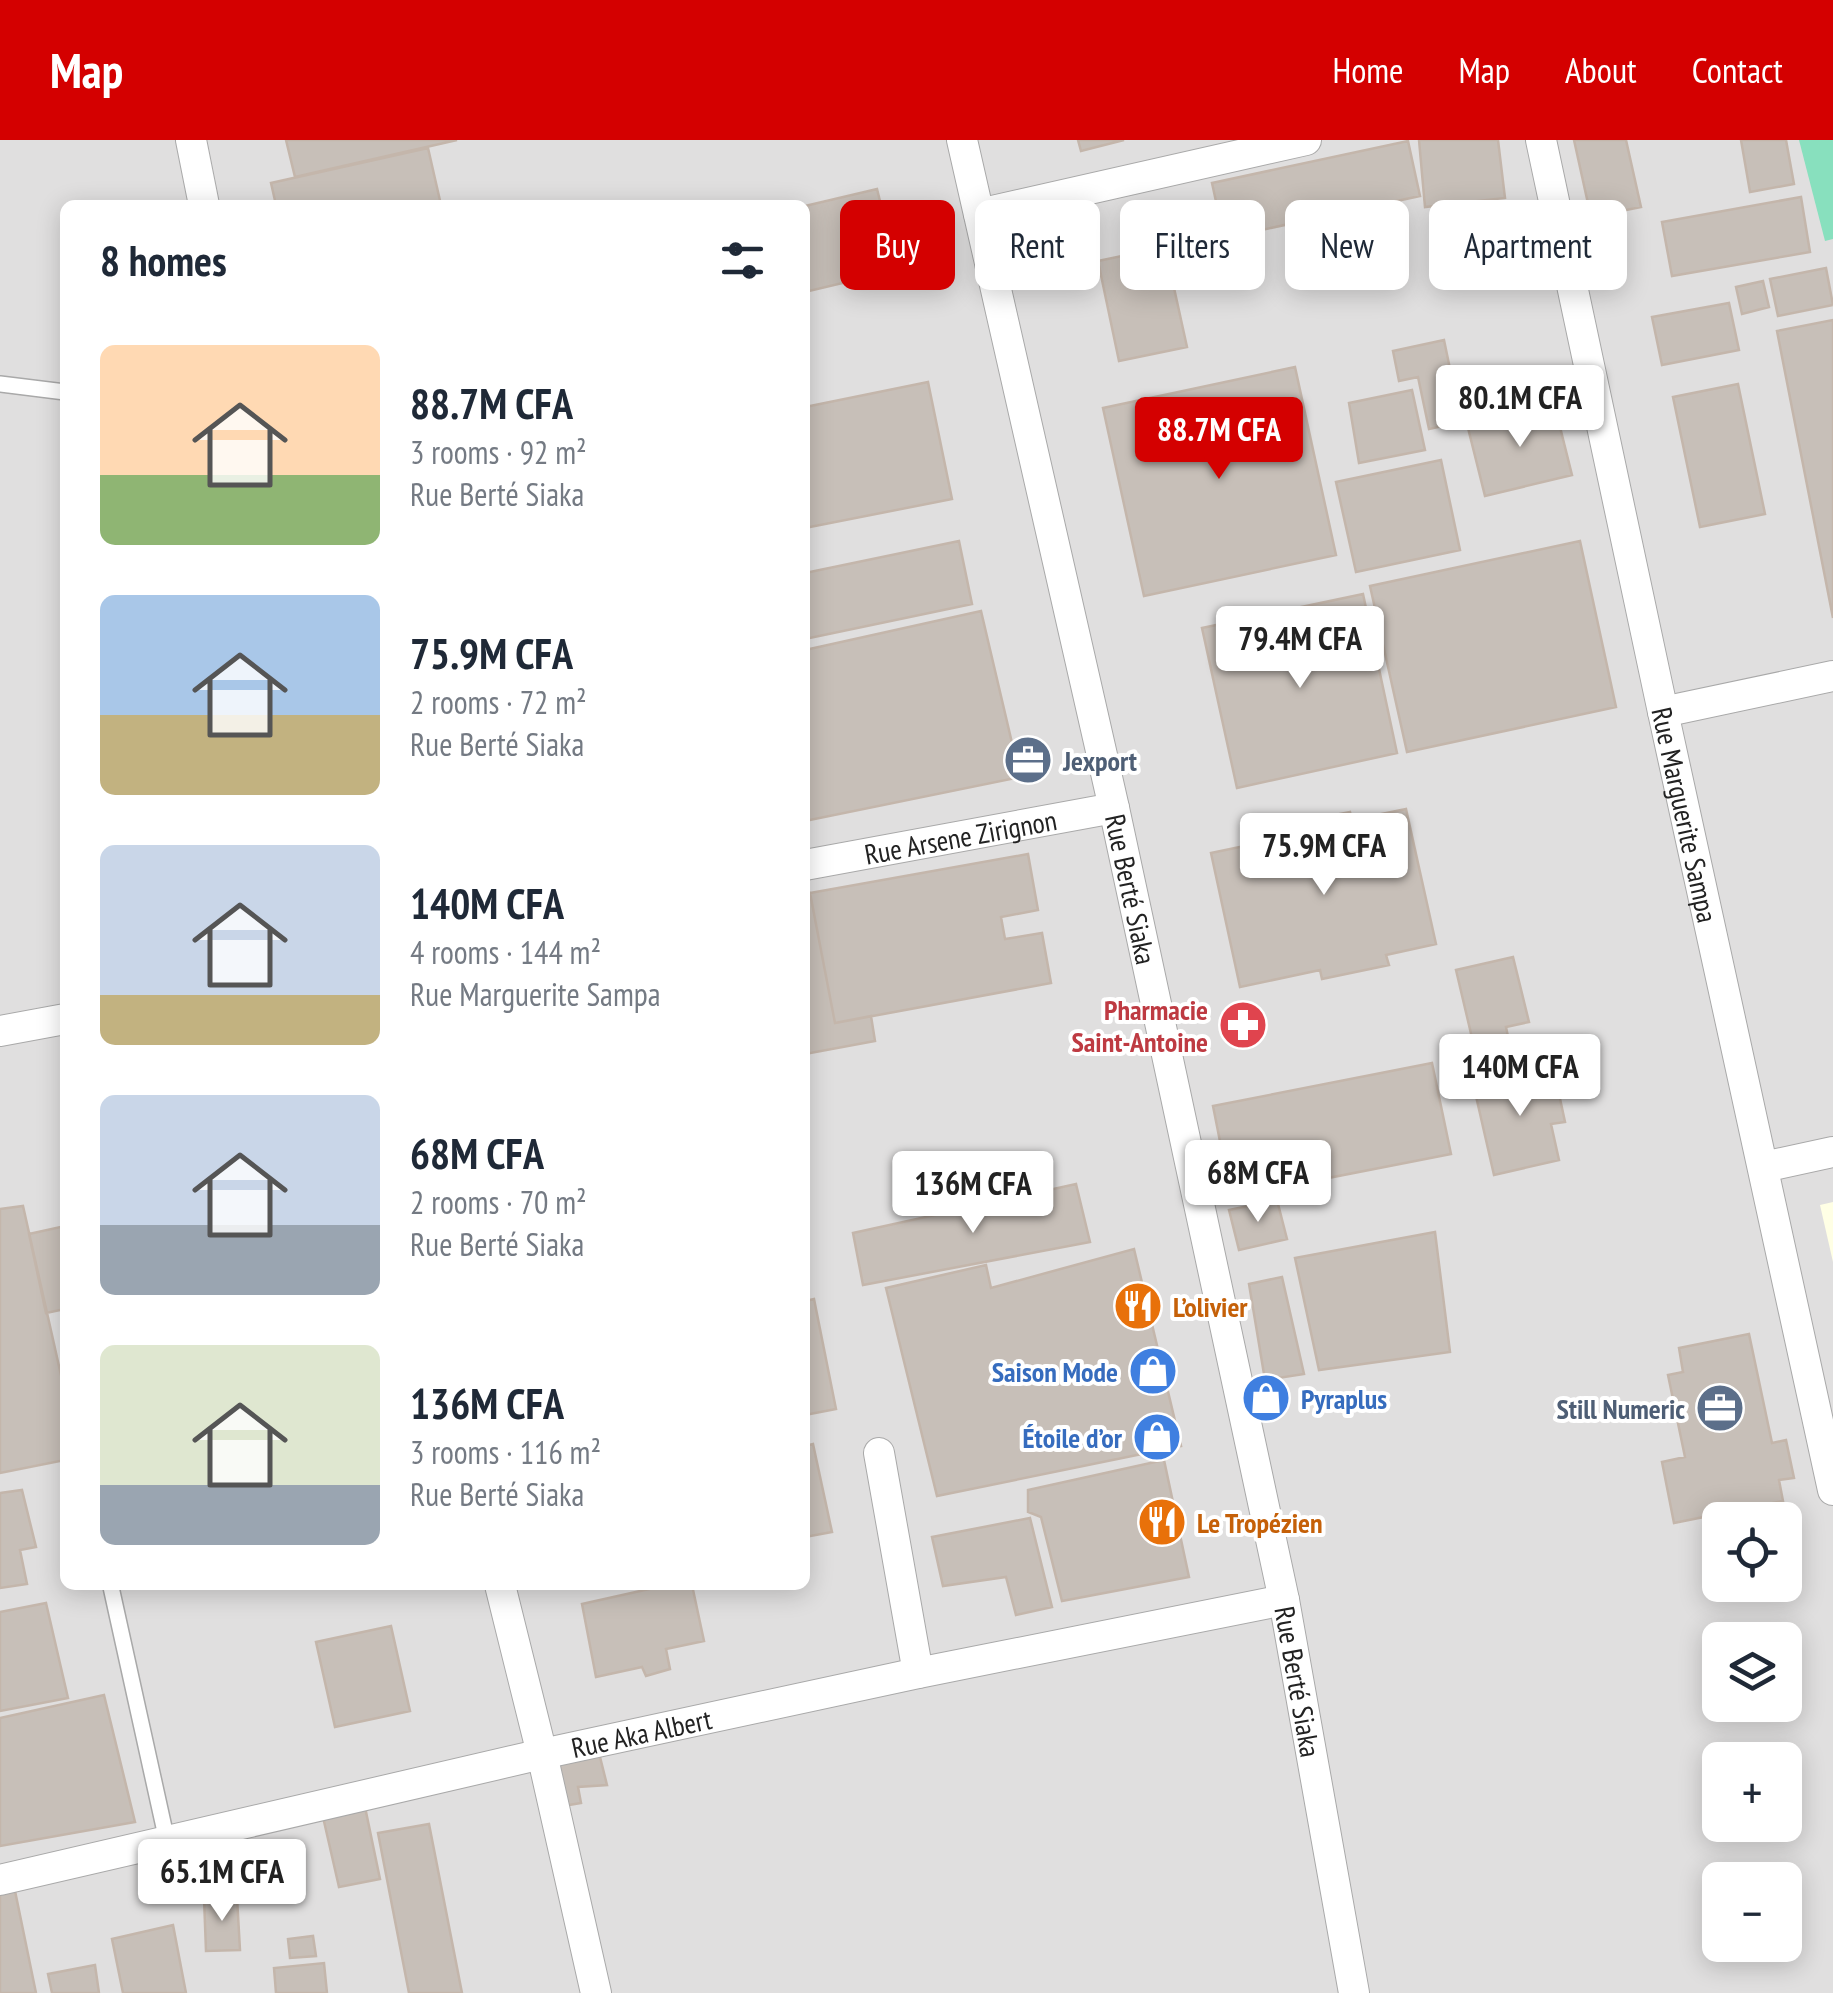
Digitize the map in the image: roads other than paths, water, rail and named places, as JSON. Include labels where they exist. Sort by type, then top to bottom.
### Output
[{"type":"street","points":[[191,140],[203,200]]},
{"type":"street","name":"Rue Berté Siaka","points":[[962,140],[976,200]]},
{"type":"street","points":[[1041,200],[1306,140]]},
{"type":"street","name":"Rue Marguerite Sampa","points":[[1541,140],[1763,1168],[1827,1431],[1833,1490]]},
{"type":"street","name":"Rue Berté Siaka","points":[[996,290],[1114,808],[1284,1600],[1354,1993]]},
{"type":"street","points":[[1662,712],[1833,676]]},
{"type":"street","name":"Rue Arsene Zirignon","points":[[810,864],[1114,808]]},
{"type":"street","points":[[0,1031],[60,1020]]},
{"type":"street","points":[[1763,1168],[1833,1152]]},
{"type":"street","points":[[878,1452],[918,1673]]},
{"type":"street","points":[[501,1590],[596,1993]]},
{"type":"street","name":"Rue Aka Albert","points":[[0,1880],[542,1754],[1284,1600]]},
{"type":"lane","points":[[0,384],[60,391]]},
{"type":"lane","points":[[111,1590],[168,1841]]},
{"type":"place","name":"Jexport","points":[[1028,760]]},
{"type":"place","name":"Pharmacie Saint-Antoine","points":[[1243,1025]]},
{"type":"place","name":"L’olivier","points":[[1138,1306]]},
{"type":"place","name":"Saison Mode","points":[[1153,1371]]},
{"type":"place","name":"Pyraplus","points":[[1266,1398]]},
{"type":"place","name":"Still Numeric","points":[[1720,1408]]},
{"type":"place","name":"Étoile d’or","points":[[1157,1437]]},
{"type":"place","name":"Le Tropézien","points":[[1162,1522]]}]
